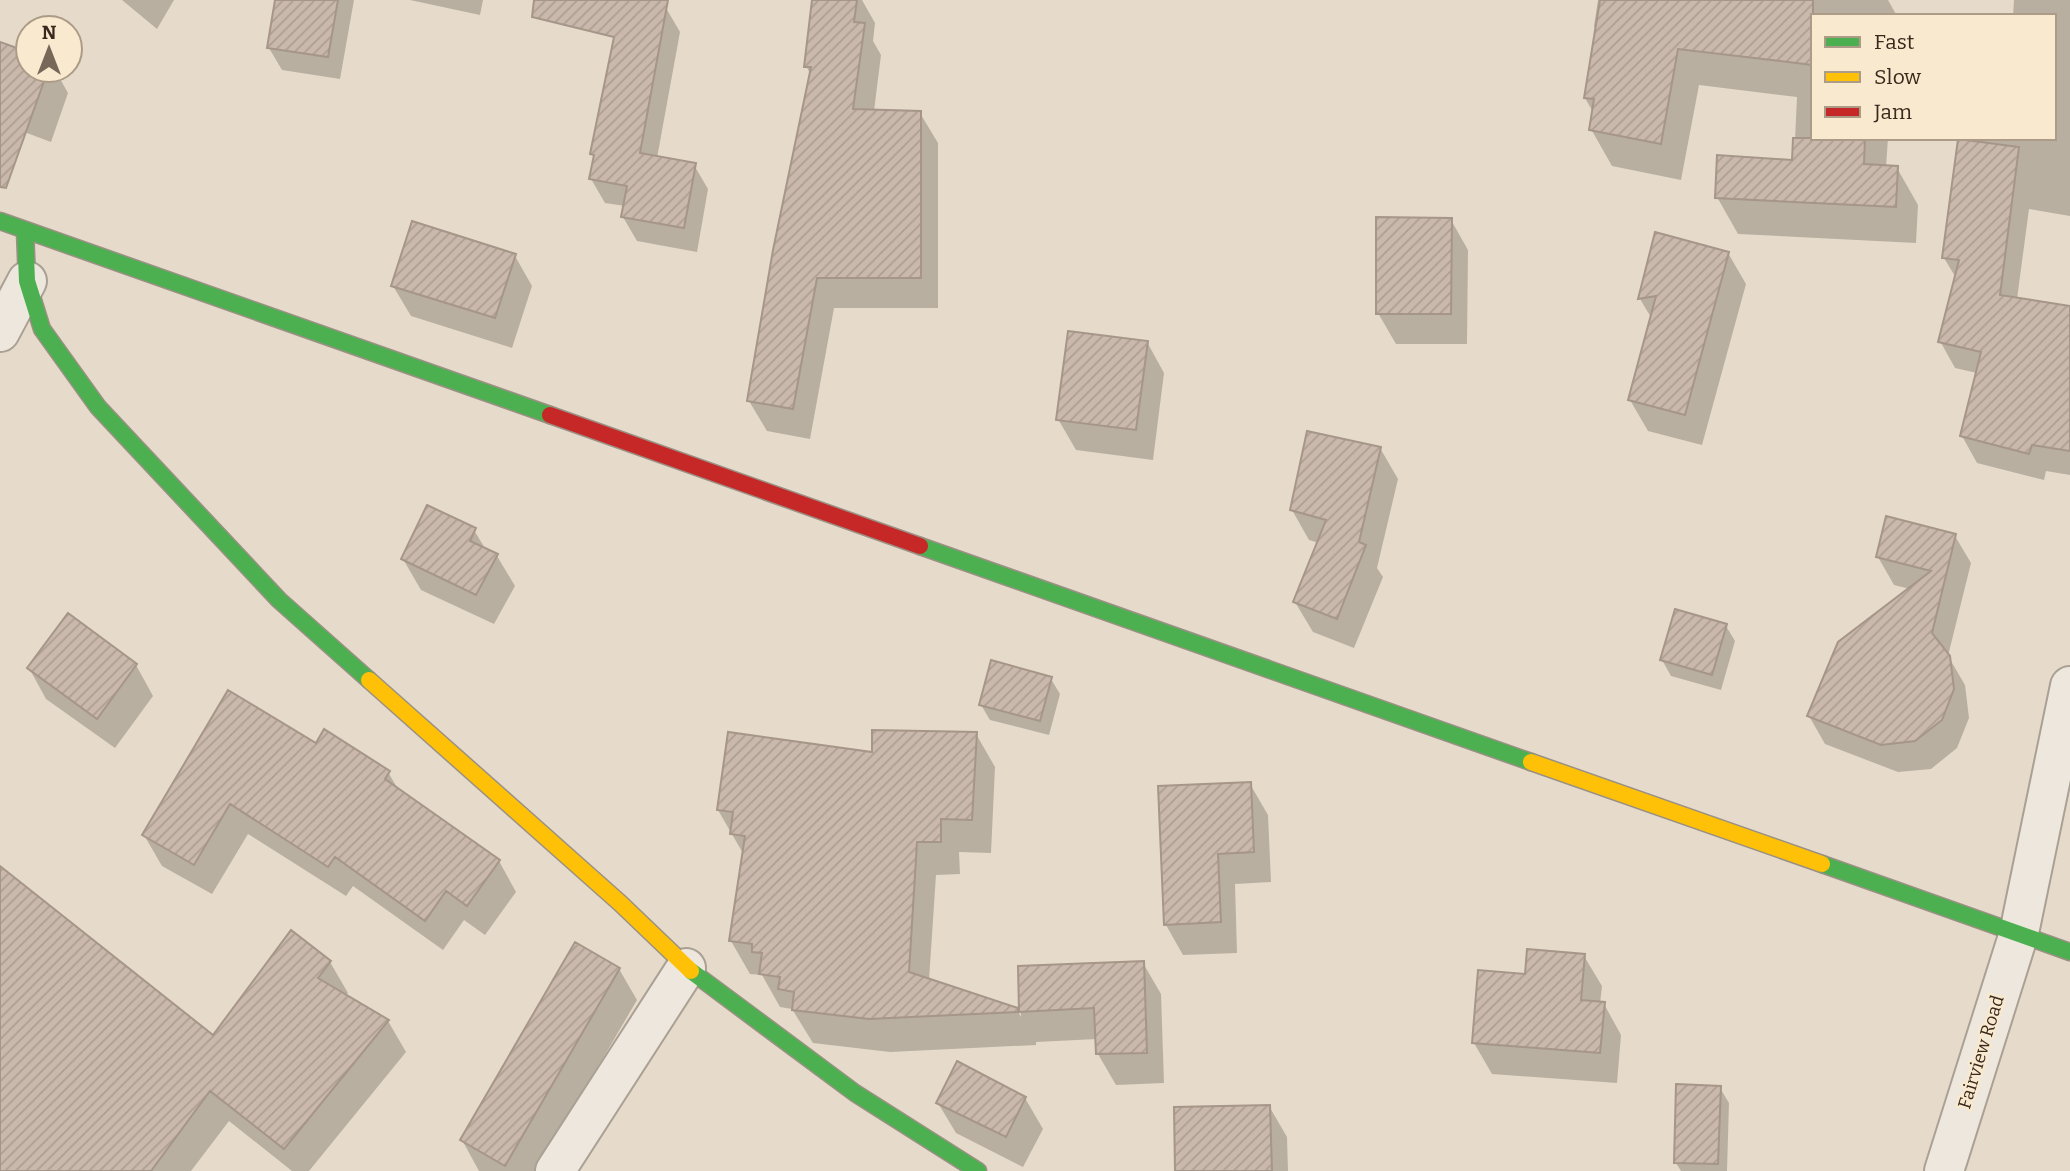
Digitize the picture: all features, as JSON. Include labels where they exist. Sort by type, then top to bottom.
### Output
[{"type":"main road","points":[[0,221],[2070,951]]},
{"type":"main road","points":[[25,230],[27,281],[42,329],[98,407],[279,600],[620,903],[686,968],[855,1093],[978,1171]]},
{"type":"street","points":[[0,332],[27,281]]},
{"type":"street","name":"Fairview Road","points":[[1944,1171],[2018,933],[2070,686]]},
{"type":"street","points":[[555,1171],[686,968]]},
{"type":"building","points":[[275,0],[338,0],[328,57],[267,48]]},
{"type":"building","points":[[534,0],[668,0],[640,153],[696,163],[684,228],[621,217],[627,186],[589,179],[594,155],[590,154],[614,37],[532,17]]},
{"type":"building","points":[[812,0],[857,0],[854,22],[865,23],[853,109],[921,111],[921,278],[817,278],[793,409],[747,401],[773,250],[811,67],[804,67]]},
{"type":"building","points":[[1600,0],[1813,0],[1811,65],[1678,49],[1661,144],[1589,130],[1594,99],[1584,98]]},
{"type":"building","points":[[0,42],[14,47],[14,84],[43,84],[6,188],[0,187]]},
{"type":"building","points":[[1793,138],[1865,140],[1864,164],[1898,166],[1896,207],[1715,198],[1717,155],[1792,160]]},
{"type":"building","points":[[1958,140],[2019,147],[2000,295],[2070,306],[2070,451],[2032,445],[2029,454],[1960,436],[1981,352],[1938,342],[1959,260],[1942,258]]},
{"type":"building","points":[[1376,217],[1452,218],[1451,314],[1376,314]]},
{"type":"building","points":[[412,221],[516,254],[495,318],[391,286]]},
{"type":"building","points":[[1655,232],[1729,252],[1685,415],[1628,400],[1656,296],[1638,299]]},
{"type":"building","points":[[1068,331],[1148,341],[1136,430],[1056,420]]},
{"type":"building","points":[[1307,431],[1381,447],[1359,542],[1366,545],[1337,619],[1293,602],[1326,520],[1290,510]]},
{"type":"building","points":[[427,505],[476,528],[470,541],[498,554],[476,595],[401,559]]},
{"type":"building","points":[[1886,516],[1956,534],[1932,633],[1950,656],[1954,689],[1942,720],[1915,741],[1881,745],[1807,716],[1838,642],[1931,571],[1876,557]]},
{"type":"building","points":[[1675,609],[1727,624],[1712,675],[1660,660]]},
{"type":"building","points":[[68,613],[137,664],[97,719],[27,668]]},
{"type":"building","points":[[991,660],[1052,677],[1040,721],[979,705]]},
{"type":"building","points":[[228,690],[316,743],[324,729],[390,771],[385,779],[500,860],[467,906],[446,891],[425,921],[335,857],[328,867],[230,804],[194,865],[142,835]]},
{"type":"building","points":[[872,730],[977,732],[972,820],[941,819],[941,842],[917,842],[909,972],[1018,1008],[1018,1012],[869,1019],[792,1010],[794,992],[778,989],[780,977],[759,974],[762,953],[752,952],[752,944],[729,941],[745,836],[730,834],[733,812],[717,810],[728,732],[872,752]]},
{"type":"building","points":[[1251,782],[1254,852],[1218,854],[1221,922],[1164,925],[1158,786]]},
{"type":"building","points":[[0,866],[213,1035],[291,930],[331,961],[318,978],[389,1020],[284,1149],[210,1091],[151,1171],[0,1171]]},
{"type":"building","points":[[575,942],[620,968],[505,1166],[460,1140]]},
{"type":"building","points":[[1527,949],[1585,954],[1581,1000],[1605,1002],[1600,1053],[1472,1043],[1478,970],[1525,974]]},
{"type":"building","points":[[1144,961],[1147,1053],[1096,1054],[1094,1008],[1019,1012],[1018,966]]},
{"type":"building","points":[[957,1061],[1026,1097],[1006,1137],[936,1103]]},
{"type":"building","points":[[1676,1084],[1721,1086],[1718,1164],[1674,1163]]},
{"type":"building","points":[[1270,1105],[1272,1171],[1175,1171],[1174,1107]]},
{"type":"traffic: fast","points":[[0,221],[550,415]]},
{"type":"traffic: fast","points":[[25,230],[27,281],[42,329],[98,407],[279,600],[369,680]]},
{"type":"traffic: fast","points":[[920,546],[1531,762]]},
{"type":"traffic: fast","points":[[1822,864],[2070,952]]},
{"type":"traffic: fast","points":[[691,971],[855,1093],[978,1171]]},
{"type":"traffic: slow","points":[[369,680],[620,903],[691,971]]},
{"type":"traffic: slow","points":[[1531,762],[1822,864]]},
{"type":"traffic: jam","points":[[550,415],[920,546]]}]
